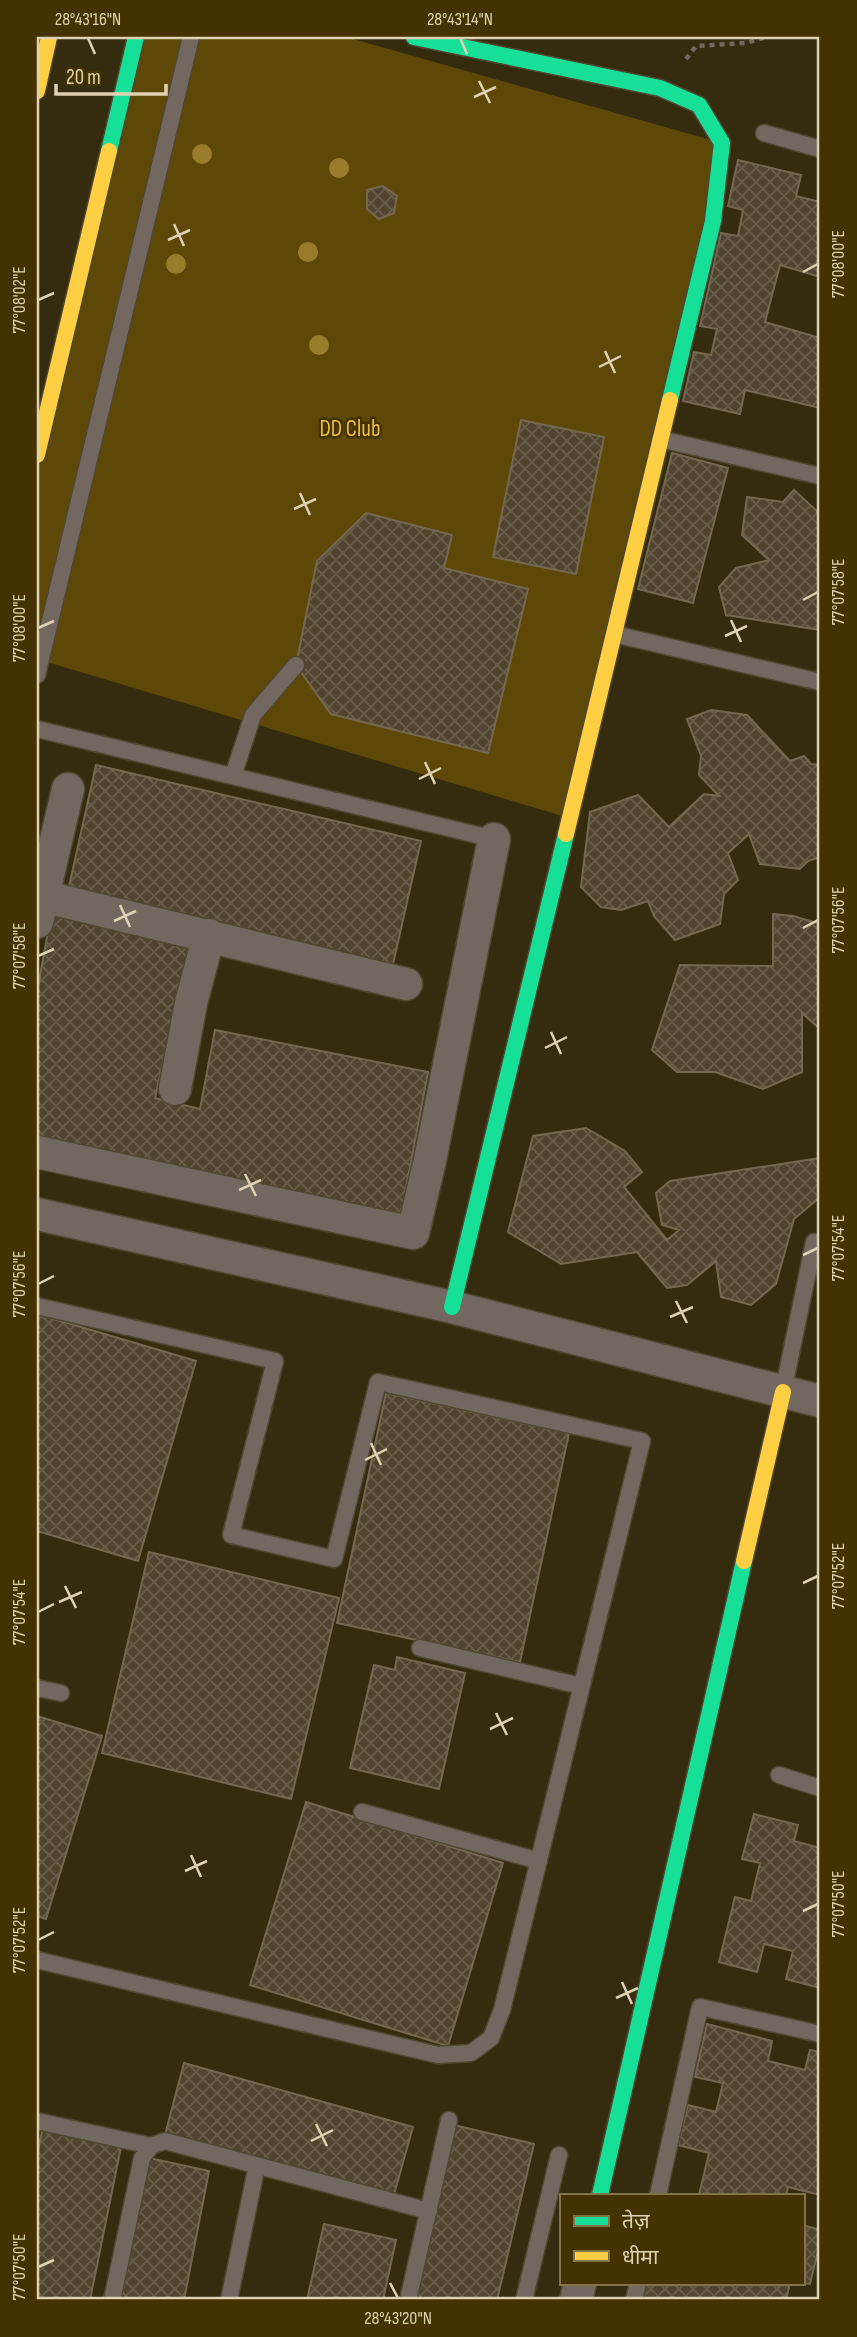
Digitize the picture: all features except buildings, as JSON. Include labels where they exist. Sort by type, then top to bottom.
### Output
[{"type":"street","points":[[37,91],[49,37]]},
{"type":"street","points":[[37,455],[136,37]]},
{"type":"street","points":[[414,37],[660,88],[699,105],[722,143],[713,221],[452,1307]]},
{"type":"street","points":[[68,789],[39,904],[209,935],[406,984]]},
{"type":"street","points":[[37,1153],[413,1233],[494,839]]},
{"type":"street","points":[[175,1090],[191,1003],[209,935]]},
{"type":"street","points":[[37,1214],[452,1307],[820,1401]]},
{"type":"street","points":[[600,2194],[783,1392]]},
{"type":"lane","points":[[37,675],[191,37]]},
{"type":"lane","points":[[764,133],[820,149]]},
{"type":"lane","points":[[660,439],[820,476]]},
{"type":"lane","points":[[614,634],[820,682]]},
{"type":"lane","points":[[233,776],[253,715],[296,665]]},
{"type":"lane","points":[[37,729],[494,839]]},
{"type":"lane","points":[[783,1392],[814,1242]]},
{"type":"lane","points":[[37,1306],[275,1362],[231,1535],[334,1559],[378,1382],[642,1441],[502,2010],[491,2038],[471,2053],[438,2055],[37,1960]]},
{"type":"lane","points":[[420,1648],[581,1686]]},
{"type":"lane","points":[[37,1688],[61,1693]]},
{"type":"lane","points":[[779,1775],[820,1788]]},
{"type":"lane","points":[[362,1812],[539,1861]]},
{"type":"lane","points":[[658,2194],[700,2007],[820,2034]]},
{"type":"lane","points":[[408,2300],[449,2120]]},
{"type":"lane","points":[[37,2121],[151,2146],[165,2141],[429,2211]]},
{"type":"lane","points":[[112,2300],[142,2158],[151,2146]]},
{"type":"lane","points":[[524,2300],[559,2155]]},
{"type":"lane","points":[[229,2300],[257,2165]]},
{"type":"path","points":[[696,46],[744,43],[767,37]]},
{"type":"green space","name":"DD Club","points":[[136,37],[346,37],[722,143],[569,818],[37,659],[37,455]]},
{"type":"traffic: fast","points":[[109,151],[136,37]]},
{"type":"traffic: fast","points":[[414,37],[660,88],[699,105],[722,143],[713,221],[670,400]]},
{"type":"traffic: fast","points":[[452,1307],[566,834]]},
{"type":"traffic: fast","points":[[600,2194],[744,1561]]},
{"type":"traffic: slow","points":[[37,91],[49,37]]},
{"type":"traffic: slow","points":[[37,455],[109,151]]},
{"type":"traffic: slow","points":[[566,834],[670,400]]},
{"type":"traffic: slow","points":[[744,1561],[783,1392]]}]
